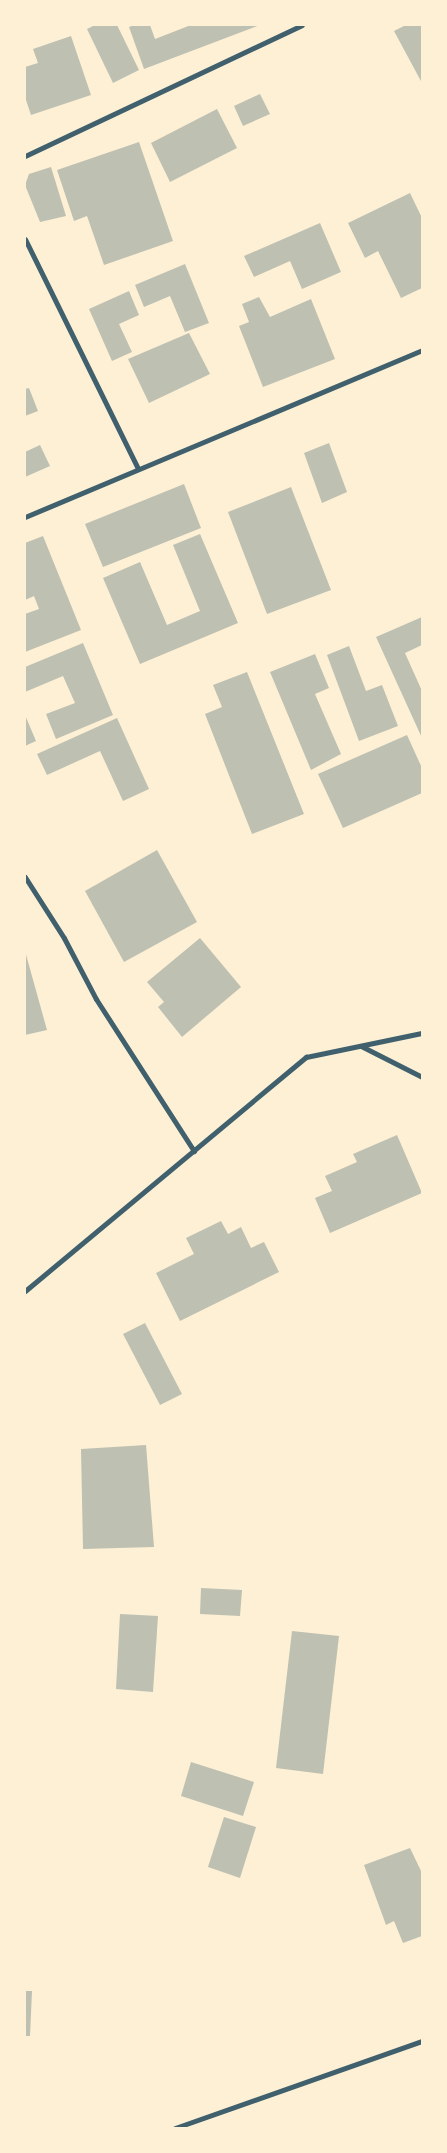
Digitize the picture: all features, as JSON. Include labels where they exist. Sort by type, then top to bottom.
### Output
[{"type":"street","points":[[25,156],[302,25]]},
{"type":"street","points":[[25,239],[138,469]]},
{"type":"street","points":[[25,517],[422,350]]},
{"type":"street","points":[[25,877],[64,938],[96,999],[194,1151]]},
{"type":"street","points":[[25,1291],[306,1057],[422,1033]]},
{"type":"street","points":[[360,1046],[422,1077]]},
{"type":"street","points":[[175,2128],[422,2041]]},
{"type":"building","points":[[95,25],[117,25],[139,70],[113,83],[87,29]]},
{"type":"building","points":[[150,25],[155,39],[191,25],[260,25],[144,69],[129,27]]},
{"type":"building","points":[[406,25],[422,25],[422,83],[394,31]]},
{"type":"building","points":[[71,36],[91,95],[31,115],[25,97],[25,67],[38,63],[33,49]]},
{"type":"building","points":[[260,94],[270,114],[243,126],[234,106]]},
{"type":"building","points":[[217,109],[237,148],[170,182],[151,143]]},
{"type":"building","points":[[139,142],[173,241],[104,265],[87,216],[74,221],[57,170]]},
{"type":"building","points":[[51,167],[66,216],[40,222],[25,185],[29,174]]},
{"type":"building","points":[[410,193],[422,218],[422,288],[401,298],[378,251],[365,258],[348,223]]},
{"type":"building","points":[[320,223],[341,272],[302,289],[290,261],[254,277],[244,256]]},
{"type":"building","points":[[185,264],[209,323],[185,332],[170,296],[144,307],[135,285]]},
{"type":"building","points":[[129,291],[139,315],[119,324],[132,352],[112,361],[89,309]]},
{"type":"building","points":[[259,297],[270,317],[311,299],[335,359],[263,387],[239,326],[249,322],[242,304]]},
{"type":"building","points":[[189,333],[210,374],[149,403],[128,359]]},
{"type":"building","points":[[29,388],[38,411],[25,416],[25,389]]},
{"type":"building","points":[[329,443],[347,492],[322,503],[304,453]]},
{"type":"building","points":[[40,445],[50,466],[25,477],[25,452]]},
{"type":"building","points":[[184,484],[201,528],[103,567],[85,524]]},
{"type":"building","points":[[291,487],[331,590],[267,614],[228,512]]},
{"type":"building","points":[[200,534],[238,623],[140,664],[103,578],[140,562],[167,625],[200,611],[173,545]]},
{"type":"building","points":[[43,536],[81,630],[25,652],[25,614],[39,609],[34,596],[25,600],[25,543]]},
{"type":"building","points":[[422,617],[422,645],[405,653],[422,691],[422,738],[376,637]]},
{"type":"building","points":[[83,643],[113,715],[56,739],[46,714],[75,703],[63,676],[25,692],[25,667]]},
{"type":"building","points":[[349,646],[366,691],[382,685],[398,726],[359,741],[327,655]]},
{"type":"building","points":[[315,654],[329,688],[315,694],[341,754],[311,770],[270,672]]},
{"type":"building","points":[[247,672],[304,814],[252,834],[205,714],[222,707],[213,685]]},
{"type":"building","points":[[25,715],[36,741],[25,746]]},
{"type":"building","points":[[117,718],[149,789],[123,801],[100,751],[47,775],[37,754]]},
{"type":"building","points":[[407,735],[422,768],[422,793],[343,828],[318,774]]},
{"type":"building","points":[[157,850],[197,922],[124,962],[85,891]]},
{"type":"building","points":[[200,938],[241,987],[182,1037],[158,1007],[164,1002],[147,982]]},
{"type":"building","points":[[25,951],[47,1030],[25,1035]]},
{"type":"building","points":[[397,1135],[422,1193],[330,1233],[315,1198],[332,1191],[325,1176],[357,1162],[353,1154]]},
{"type":"building","points":[[221,1221],[228,1234],[241,1227],[251,1248],[264,1242],[279,1272],[180,1321],[156,1273],[194,1254],[186,1238]]},
{"type":"building","points":[[145,1323],[182,1394],[160,1405],[123,1334]]},
{"type":"building","points":[[146,1445],[154,1547],[83,1549],[81,1449]]},
{"type":"building","points":[[201,1588],[242,1590],[240,1616],[200,1614]]},
{"type":"building","points":[[120,1614],[158,1616],[153,1692],[116,1689]]},
{"type":"building","points":[[292,1631],[339,1636],[323,1774],[276,1768]]},
{"type":"building","points":[[191,1762],[254,1782],[243,1816],[181,1796]]},
{"type":"building","points":[[224,1817],[256,1827],[240,1878],[208,1867]]},
{"type":"building","points":[[410,1848],[422,1873],[422,1936],[403,1943],[394,1921],[386,1925],[364,1865]]},
{"type":"building","points":[[25,1991],[32,1991],[30,2036],[25,2036]]}]
